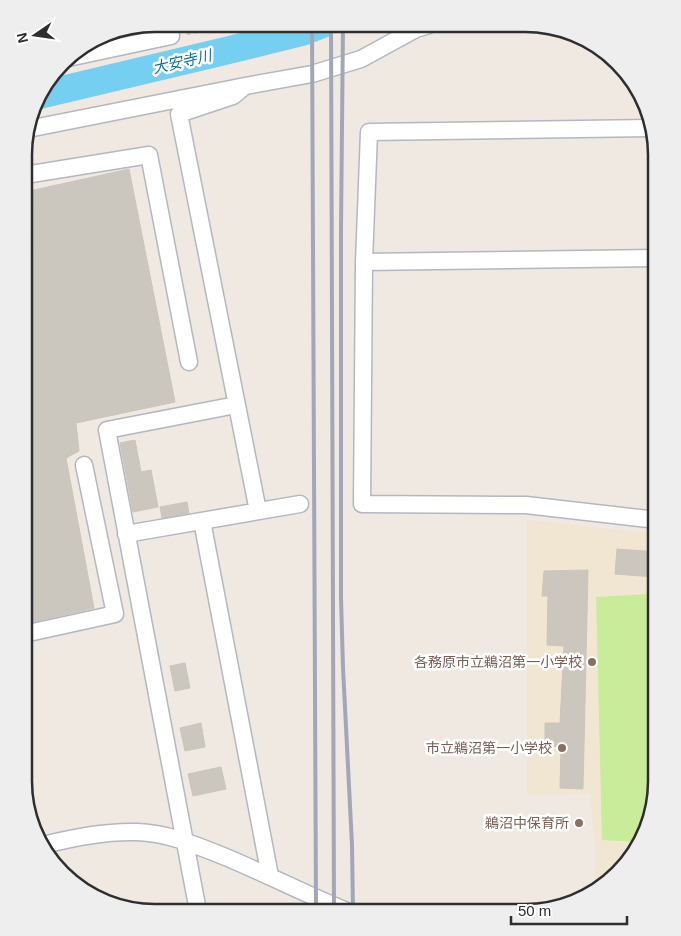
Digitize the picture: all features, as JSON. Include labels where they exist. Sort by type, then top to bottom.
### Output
[{"type":"street","points":[[36,127],[312,74],[361,59],[410,32]]},
{"type":"street","points":[[87,54],[171,36]]},
{"type":"street","points":[[245,86],[232,96],[179,114],[258,511]]},
{"type":"street","points":[[645,128],[369,132],[364,262],[362,504],[526,505],[648,519]]},
{"type":"street","points":[[32,174],[149,155],[189,362]]},
{"type":"street","points":[[364,262],[648,258]]},
{"type":"street","points":[[197,904],[107,430],[236,405]]},
{"type":"street","points":[[32,632],[115,614],[84,464]]},
{"type":"street","points":[[126,534],[300,504]]},
{"type":"street","points":[[202,521],[270,876]]},
{"type":"street","points":[[50,844],[88,836],[129,832],[161,835],[185,840],[331,904]]},
{"type":"path","points":[[171,36],[191,32]]},
{"type":"shaded area","name":"各務原市立鵜沼第一小学校","points":[[527,520],[648,533],[648,788],[642,820],[636,835],[618,862],[594,883],[595,847],[590,794],[527,795]]},
{"type":"green space","points":[[648,594],[648,788],[642,820],[632,842],[602,840],[596,597]]},
{"type":"building","points":[[129,169],[175,402],[76,423],[79,451],[66,458],[94,608],[33,622],[32,617],[32,190]]},
{"type":"building","points":[[135,440],[141,472],[151,470],[158,507],[133,512],[120,443]]},
{"type":"building","points":[[187,502],[189,513],[162,518],[160,507]]},
{"type":"building","points":[[617,549],[648,551],[648,576],[615,574]]},
{"type":"building","points":[[588,570],[583,789],[560,788],[561,746],[545,747],[545,723],[560,723],[564,646],[547,645],[548,596],[542,596],[544,571]]},
{"type":"building","points":[[185,663],[190,688],[175,691],[170,666]]},
{"type":"building","points":[[201,723],[205,747],[185,751],[180,728]]},
{"type":"building","points":[[221,767],[226,789],[193,796],[188,774]]},
{"type":"waterway","name":"大安寺川","points":[[50,93],[302,32]]},
{"type":"railway","points":[[312,32],[316,904]]},
{"type":"railway","points":[[331,32],[334,904]]},
{"type":"railway","points":[[343,32],[341,598],[353,904]]},
{"type":"place","name":"各務原市立鵜沼第一小学校","points":[[592,662]]},
{"type":"place","name":"市立鵜沼第一小学校","points":[[562,748]]},
{"type":"place","name":"鵜沼中保育所","points":[[579,823]]}]
